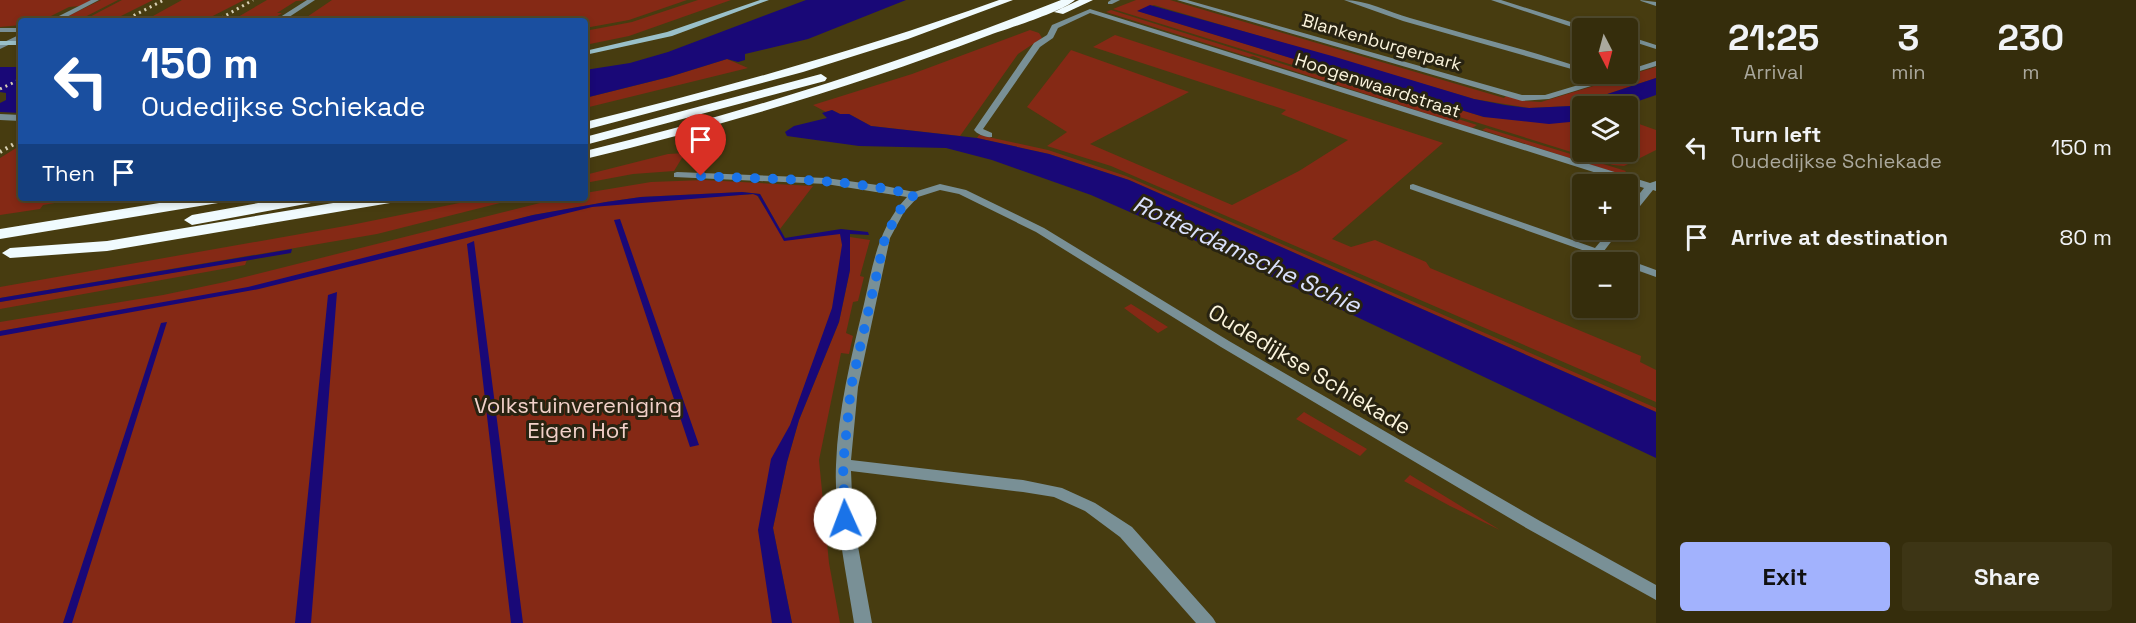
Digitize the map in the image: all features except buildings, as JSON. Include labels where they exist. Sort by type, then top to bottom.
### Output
[{"type":"highway","points":[[903,37],[940,16],[977,0]]},
{"type":"highway","points":[[588,125],[784,75],[1008,0]]},
{"type":"highway","points":[[588,140],[832,75],[933,42],[1043,0]]},
{"type":"highway","points":[[588,154],[777,104],[944,49],[1070,0]]},
{"type":"highway","points":[[944,49],[1009,32],[1089,6]]},
{"type":"highway","points":[[0,234],[200,201]]},
{"type":"highway","points":[[5,254],[295,201]]},
{"type":"highway","points":[[5,254],[107,246],[372,201]]},
{"type":"main road","points":[[588,50],[664,32],[755,0]]},
{"type":"main road","points":[[588,50],[669,34],[766,0]]},
{"type":"main road","points":[[2,46],[18,43]]},
{"type":"main road","points":[[2,46],[18,49]]},
{"type":"street","points":[[59,18],[96,0]]},
{"type":"street","points":[[283,18],[312,0]]},
{"type":"street","name":"Blankenburgerpark","points":[[1180,0],[1508,95],[1541,98],[1586,84]]},
{"type":"street","points":[[1347,0],[1400,18],[1534,53],[1572,66]]},
{"type":"street","points":[[1494,0],[1572,24]]},
{"type":"street","points":[[1510,0],[1572,20]]},
{"type":"street","points":[[1642,0],[1656,4]]},
{"type":"street","points":[[989,135],[978,130],[1038,45],[1050,36],[1055,27],[1089,6]]},
{"type":"street","name":"Hoogenwaardstraat","points":[[1089,6],[1654,186]]},
{"type":"street","points":[[0,30],[18,30]]},
{"type":"street","points":[[2,46],[18,38]]},
{"type":"street","points":[[1638,43],[1656,49]]},
{"type":"street","points":[[1638,69],[1656,63]]},
{"type":"street","points":[[0,117],[18,118]]},
{"type":"street","points":[[677,175],[842,183],[886,188],[914,195],[899,211],[885,238],[851,387],[843,465],[845,519],[863,623]]},
{"type":"street","points":[[1413,186],[1597,252],[1607,240]]},
{"type":"street","points":[[1638,203],[1654,186]]},
{"type":"street","name":"Oudedijkse Schiekade","points":[[914,195],[940,187],[962,192],[1024,221],[1225,345],[1534,525],[1656,593]]},
{"type":"street","points":[[1638,267],[1656,274]]},
{"type":"street","points":[[843,465],[1057,492],[1090,507],[1126,532],[1207,623]]},
{"type":"green space","points":[[0,0],[93,0],[80,6],[69,7],[47,18],[18,18],[18,25],[0,27]]},
{"type":"green space","points":[[101,0],[118,0],[83,18],[64,18]]},
{"type":"green space","points":[[122,0],[153,0],[117,18],[88,18]]},
{"type":"green space","points":[[182,0],[244,0],[209,18],[149,18]]},
{"type":"green space","points":[[267,0],[307,0],[296,1],[277,13],[282,13],[274,18],[238,17]]},
{"type":"green space","points":[[332,0],[687,0],[629,20],[588,27],[588,18],[305,18]]},
{"type":"green space","points":[[698,0],[731,0],[629,36],[588,44],[588,30],[632,22]]},
{"type":"green space","points":[[1136,0],[1170,0],[1504,98],[1506,96],[1541,102],[1600,84],[1638,84],[1601,96],[1572,96],[1571,106],[1529,108],[1474,99],[1154,5],[1138,11],[1484,117],[1572,120],[1572,152],[1113,9]]},
{"type":"green space","points":[[1111,10],[1477,125],[1472,128],[1259,60],[1261,59],[1253,56],[1249,57],[1106,12]]},
{"type":"green space","points":[[1030,30],[1039,33],[1042,38],[1018,54],[960,136],[871,126],[849,114],[840,114],[832,110],[826,112],[813,105],[912,74]]},
{"type":"green space","points":[[1115,35],[1443,143],[1332,239],[1351,247],[1375,240],[1426,262],[1430,268],[1641,356],[1640,362],[1656,370],[1656,402],[1111,166],[1047,146],[1067,132],[1027,107],[1071,50],[1189,92],[1090,144],[1232,205],[1299,171],[1348,140],[1281,114],[1286,110],[1093,47]]},
{"type":"green space","points":[[727,59],[748,68],[588,107],[588,97],[669,77]]},
{"type":"green space","points":[[1656,67],[1656,78],[1638,84],[1638,72]]},
{"type":"green space","points":[[1638,124],[1656,130],[1656,150],[1638,159]]},
{"type":"green space","points":[[1486,128],[1572,154],[1572,159],[1482,130]]},
{"type":"green space","points":[[979,135],[1048,150],[1126,176],[1656,408],[1656,412],[1129,180],[1049,154],[977,138]]},
{"type":"green space","points":[[18,147],[18,201],[66,201],[43,205],[40,209],[0,215],[0,158]]},
{"type":"green space","points":[[685,153],[674,171],[633,174],[588,182],[588,174],[668,154]]},
{"type":"green space","points":[[1582,162],[1597,162],[1626,171],[1620,174]]},
{"type":"green space","points":[[1603,162],[1632,162],[1624,166]]},
{"type":"green space","name":"Volkstuinvereniging Eigen Hof","points":[[704,180],[813,186],[780,229],[760,194],[742,192],[641,197],[606,202],[533,215],[459,235],[604,203],[756,194],[785,239],[838,231],[846,236],[833,308],[779,457],[764,534],[778,623],[0,623],[0,334],[117,311],[0,331],[0,322],[163,295],[225,282],[548,201],[588,201],[588,192],[651,182]]},
{"type":"green space","points":[[469,201],[508,201],[377,234],[0,298],[0,287],[351,225]]},
{"type":"green space","points":[[850,237],[870,240],[860,276],[864,277],[858,301],[853,302],[846,333],[853,336],[849,354],[841,353],[819,460],[829,563],[840,623],[792,623],[773,528],[787,462],[799,420],[839,322],[850,270]]},
{"type":"green space","points":[[247,260],[245,265],[0,309],[0,302]]},
{"type":"green space","points":[[1131,304],[1168,327],[1158,333],[1124,308]]},
{"type":"green space","points":[[1304,412],[1367,449],[1360,456],[1296,419]]},
{"type":"green space","points":[[1410,475],[1500,530],[1404,481]]},
{"type":"water","points":[[806,0],[906,0],[808,39],[745,54],[745,60],[738,62],[727,59],[669,77],[588,97],[588,70],[630,63],[668,52]]},
{"type":"water","points":[[1150,5],[1474,99],[1529,108],[1572,106],[1572,122],[1549,124],[1484,117],[1137,11]]},
{"type":"water","points":[[0,67],[18,67],[18,113],[0,112],[0,103],[6,100],[6,93],[0,92]]},
{"type":"water","points":[[1656,78],[1656,95],[1638,101],[1638,96],[1601,96]]},
{"type":"water","name":"Rotterdamsche Schie","points":[[832,110],[840,114],[849,114],[871,126],[977,138],[1049,154],[1129,180],[1656,412],[1656,458],[1196,241],[1091,195],[992,160],[946,148],[859,146],[787,136],[785,132],[794,126],[827,118],[822,113]]},
{"type":"water","points":[[742,192],[760,194],[785,238],[841,229],[868,232],[869,235],[850,234],[850,270],[839,322],[799,420],[787,462],[773,528],[792,623],[772,623],[758,530],[771,459],[790,425],[832,308],[842,245],[840,234],[784,241],[758,196],[753,194],[592,207],[259,289],[0,336],[0,331],[248,287],[533,215],[641,197]]},
{"type":"water","points":[[620,219],[699,445],[690,447],[614,220]]},
{"type":"water","points":[[474,241],[523,623],[511,623],[467,244]]},
{"type":"water","points":[[292,249],[291,253],[0,302],[0,298]]},
{"type":"water","points":[[337,292],[311,623],[295,623],[328,295]]},
{"type":"water","points":[[167,322],[72,623],[63,623],[161,323]]},
{"type":"railway","points":[[129,18],[164,0]]},
{"type":"railway","points":[[221,18],[253,0]]},
{"type":"railway","points":[[0,89],[18,80]]},
{"type":"railway","points":[[0,152],[18,142]]},
{"type":"route","points":[[701,176],[842,183],[886,188],[914,195],[899,211],[885,238],[851,387],[843,465],[845,519]]}]
